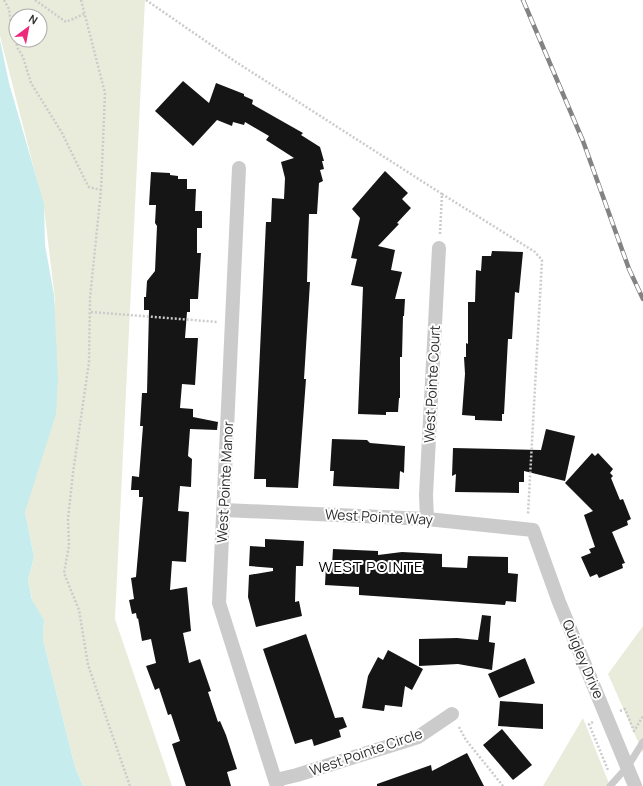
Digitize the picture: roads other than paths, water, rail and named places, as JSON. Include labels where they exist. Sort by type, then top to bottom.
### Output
[{"type":"street","name":"West Pointe Manor","points":[[239,168],[219,603],[276,783]]},
{"type":"street","name":"West Pointe Court","points":[[427,519],[426,495],[439,248]]},
{"type":"street","name":"West Pointe Way","points":[[224,510],[427,519],[530,530]]},
{"type":"street","name":"Quigley Drive","points":[[530,530],[636,786]]},
{"type":"street","name":"West Pointe Circle","points":[[276,783],[418,737],[452,714]]},
{"type":"lane","points":[[610,786],[628,766],[643,742]]},
{"type":"water","points":[[0,40],[9,83],[44,204],[45,245],[54,295],[58,379],[56,414],[25,512],[34,557],[28,580],[32,600],[44,620],[43,640],[75,767],[83,786],[0,786]]},
{"type":"railway","points":[[523,0],[583,141],[629,269],[643,299]]},
{"type":"district","name":"WEST POINTE","points":[[371,567]]}]
